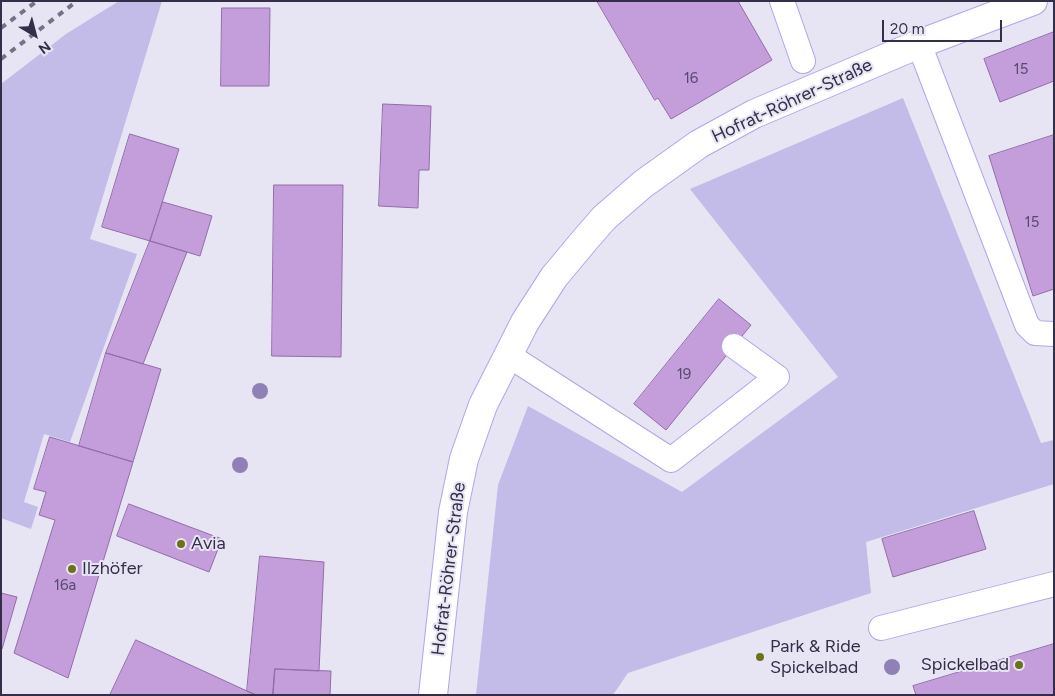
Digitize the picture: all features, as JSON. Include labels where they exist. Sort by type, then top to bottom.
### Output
[{"type":"street","name":"Hofrat-Röhrer-Straße","points":[[433,695],[453,512],[464,459],[484,405],[525,322],[554,277],[604,218],[643,184],[699,144],[754,114],[919,44],[1033,1]]},
{"type":"lane","points":[[782,1],[803,60]]},
{"type":"lane","points":[[919,44],[1027,325],[1035,333],[1054,334]]},
{"type":"lane","points":[[508,354],[671,460],[777,377],[734,346]]},
{"type":"lane","points":[[881,628],[1054,584]]},
{"type":"shaded area","points":[[119,1],[162,1],[90,239],[137,254],[70,442],[44,434],[24,502],[38,507],[31,529],[1,518],[1,84],[66,34]]},
{"type":"shaded area","points":[[903,98],[1041,443],[1054,440],[1054,484],[866,542],[871,593],[628,673],[613,695],[476,695],[498,485],[528,406],[682,492],[838,377],[690,189]]},
{"type":"building","points":[[597,1],[738,1],[772,60],[671,119],[658,98],[655,100]]},
{"type":"building","points":[[222,8],[270,8],[269,86],[221,86]]},
{"type":"building","points":[[1054,32],[1054,81],[1000,102],[984,59]]},
{"type":"building","points":[[383,104],[431,106],[429,170],[419,170],[418,208],[379,206]]},
{"type":"building","points":[[130,134],[179,149],[150,241],[102,227]]},
{"type":"building","points":[[1054,135],[1054,289],[1033,296],[989,156]]},
{"type":"building","points":[[274,185],[343,185],[341,357],[272,356]]},
{"type":"building","points":[[163,202],[212,216],[200,256],[150,241]]},
{"type":"building","points":[[150,241],[187,252],[143,364],[106,353]]},
{"type":"building","points":[[719,299],[751,325],[666,430],[634,404]]},
{"type":"building","points":[[106,353],[161,369],[133,462],[79,446]]},
{"type":"building","points":[[50,437],[133,462],[68,678],[14,653],[55,520],[39,515],[46,492],[34,489]]},
{"type":"building","points":[[129,504],[222,539],[209,572],[117,536]]},
{"type":"building","points":[[974,511],[986,549],[893,577],[882,539]]},
{"type":"building","points":[[260,556],[324,562],[319,671],[275,669],[273,695],[256,695],[247,691]]},
{"type":"building","points":[[1,593],[17,597],[2,649],[1,649]]},
{"type":"building","points":[[136,640],[247,691],[256,695],[110,695]]},
{"type":"building","name":"Spickelbad","points":[[1054,644],[1054,695],[916,695],[913,686]]},
{"type":"building","points":[[275,669],[331,671],[330,695],[273,695]]},
{"type":"railway","points":[[1,28],[37,1]]},
{"type":"railway","points":[[1,59],[77,1]]},
{"type":"place","name":"Avia","points":[[181,544]]},
{"type":"place","name":"Ilzhöfer","points":[[72,569]]},
{"type":"place","name":"Park & Ride Spickelbad","points":[[760,657]]},
{"type":"place","name":"Spickelbad","points":[[1019,665]]}]
